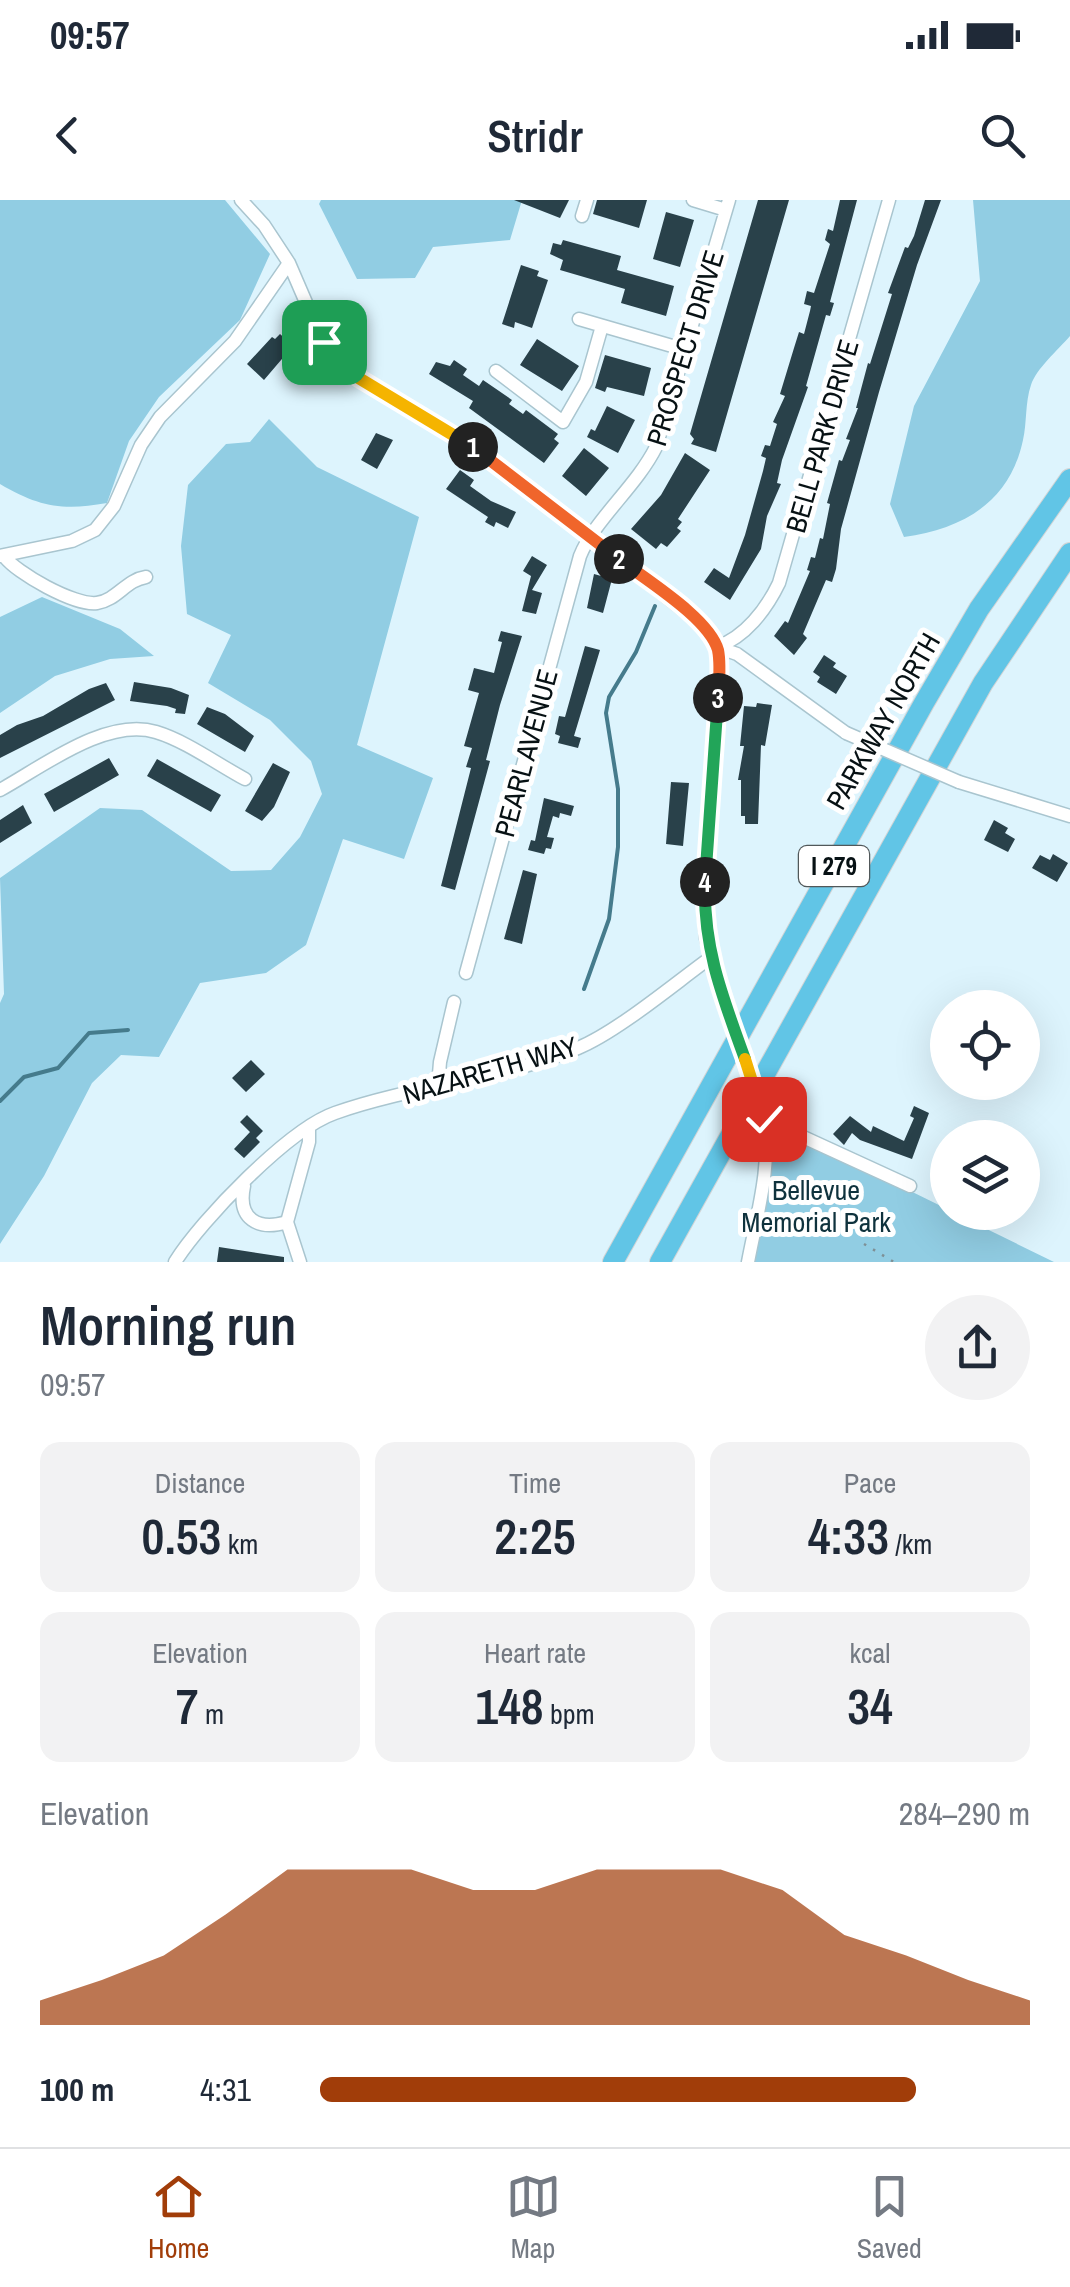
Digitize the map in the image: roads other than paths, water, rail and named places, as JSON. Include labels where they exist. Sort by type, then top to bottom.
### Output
[{"type":"highway","name":"PARKWAY NORTH","points":[[614,1262],[931,690],[980,610],[1070,479]]},
{"type":"highway","name":"I 279","points":[[660,1262],[983,683],[1070,553]]},
{"type":"street","points":[[241,200],[264,225],[289,263],[324,342],[345,367],[460,437],[700,624],[717,647],[736,654],[846,733],[959,782],[1070,816]]},
{"type":"street","points":[[582,216],[587,200]]},
{"type":"street","points":[[693,200],[728,205]]},
{"type":"street","name":"BELL PARK DRIVE","points":[[717,647],[742,634],[779,583],[889,200]]},
{"type":"street","name":"PROSPECT DRIVE","points":[[590,536],[650,460],[667,418],[728,205]]},
{"type":"street","points":[[2,556],[72,541],[95,530],[114,506],[140,446],[160,417],[235,341],[289,263]]},
{"type":"street","points":[[579,320],[686,350]]},
{"type":"street","points":[[496,371],[562,422],[586,382],[602,326]]},
{"type":"street","name":"PEARL AVENUE","points":[[466,973],[580,556],[590,536]]},
{"type":"street","points":[[2,556],[74,599],[96,604],[130,582],[146,577]]},
{"type":"street","points":[[717,647],[705,927],[710,958],[764,1116],[765,1172],[748,1262]]},
{"type":"street","points":[[0,790],[96,737],[129,728],[160,733],[245,779]]},
{"type":"street","name":"NAZARETH WAY","points":[[175,1262],[244,1184],[308,1127],[336,1112],[580,1048],[710,958]]},
{"type":"street","points":[[438,1086],[454,1002]]},
{"type":"street","points":[[764,1116],[910,1186]]},
{"type":"street","points":[[300,1262],[287,1222],[309,1142],[308,1127]]},
{"type":"street","points":[[244,1184],[243,1206],[251,1219],[264,1226],[287,1222]]},
{"type":"waterway","points":[[584,989],[609,919],[618,847],[618,789],[606,713],[609,697],[636,652],[655,606]]},
{"type":"waterway","points":[[0,1101],[24,1077],[58,1068],[89,1033],[128,1030]]},
{"type":"park label","name":"Bellevue Memorial Park","points":[[816,1206]]}]
